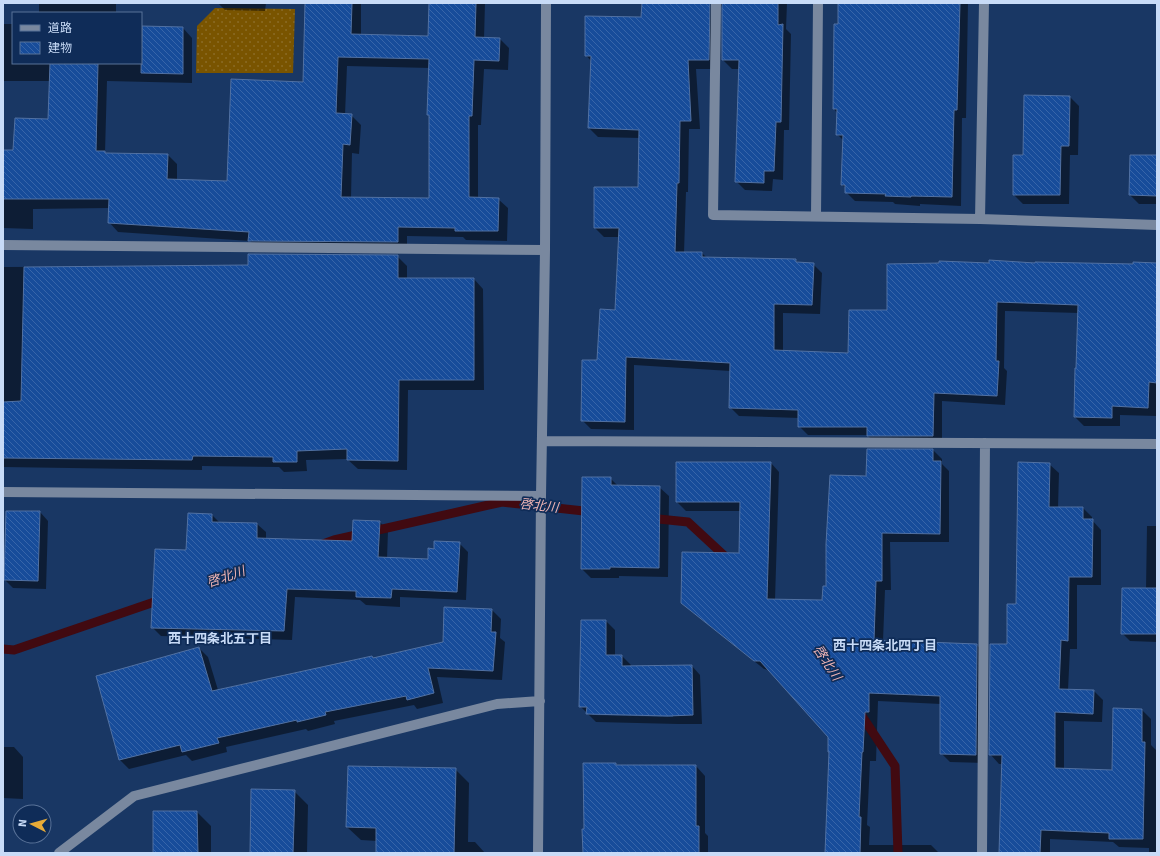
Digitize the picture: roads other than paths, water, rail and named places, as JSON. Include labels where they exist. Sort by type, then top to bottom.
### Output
[{"type":"street","points":[[538,853],[540,496],[545,250],[546,3]]},
{"type":"street","points":[[716,3],[713,215],[980,219],[1157,225]]},
{"type":"street","points":[[816,216],[818,3]]},
{"type":"street","points":[[980,219],[984,3]]},
{"type":"street","points":[[3,245],[545,250]]},
{"type":"street","points":[[542,441],[1157,444]]},
{"type":"street","points":[[982,853],[985,443]]},
{"type":"street","points":[[3,492],[540,496]]},
{"type":"street","points":[[59,853],[134,796],[496,704],[540,701]]},
{"type":"waterway","name":"啓北川","points":[[323,544],[334,540],[502,502],[593,512]]},
{"type":"waterway","name":"啓北川","points":[[649,518],[688,522],[729,560]]},
{"type":"waterway","name":"啓北川","points":[[3,649],[14,650],[163,599]]},
{"type":"waterway","name":"啓北川","points":[[858,710],[895,766],[898,853]]},
{"type":"district","name":"西十四条北五丁目","points":[[220,639]]},
{"type":"district","name":"西十四条北四丁目","points":[[885,646]]}]
